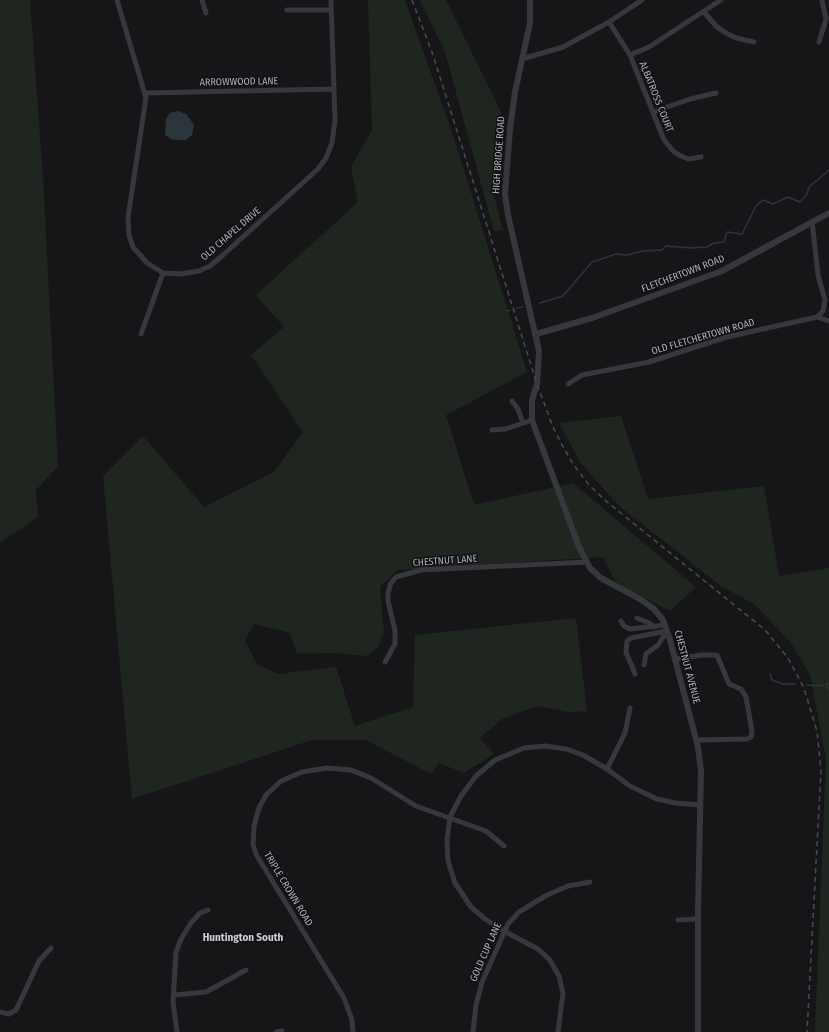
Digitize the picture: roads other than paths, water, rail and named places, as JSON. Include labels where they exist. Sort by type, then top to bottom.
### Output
[{"type":"street","points":[[117,0],[145,93],[146,106],[128,217],[128,230],[134,246],[142,258],[152,267],[163,273],[141,334]]},
{"type":"street","points":[[202,0],[206,13]]},
{"type":"street","name":"OLD CHAPEL DRIVE","points":[[163,273],[188,274],[210,266],[318,169],[328,153],[334,136],[335,120],[331,0]]},
{"type":"street","name":"HIGH BRIDGE ROAD","points":[[530,0],[530,23],[515,92],[510,129],[505,194],[508,215],[536,334]]},
{"type":"street","points":[[522,59],[563,48],[609,22],[642,0]]},
{"type":"street","points":[[630,55],[649,47],[721,0]]},
{"type":"street","points":[[819,42],[826,19],[822,0]]},
{"type":"street","points":[[287,10],[331,10]]},
{"type":"street","points":[[704,12],[716,26],[724,32],[736,38],[754,42]]},
{"type":"street","name":"ALBATROSS COURT","points":[[609,22],[630,55],[664,140],[674,152],[688,159],[701,157]]},
{"type":"street","name":"ARROWWOOD LANE","points":[[145,93],[333,89]]},
{"type":"street","points":[[652,112],[690,99],[716,93]]},
{"type":"street","name":"FLETCHERTOWN ROAD","points":[[536,334],[592,318],[722,270],[750,257],[812,221],[829,213]]},
{"type":"street","points":[[812,221],[818,275],[825,300],[823,311],[817,317],[829,321]]},
{"type":"street","name":"OLD FLETCHERTOWN ROAD","points":[[568,384],[582,375],[649,362],[727,337],[817,317]]},
{"type":"street","name":"CHESTNUT AVENUE","points":[[536,334],[539,351],[537,384],[532,400],[532,420],[579,547],[587,562],[601,578],[648,604],[659,615],[666,628],[696,740],[701,771],[698,919],[698,1032]]},
{"type":"street","points":[[512,401],[518,409],[523,423]]},
{"type":"street","points":[[492,430],[506,429],[532,420]]},
{"type":"street","name":"CHESTNUT LANE","points":[[386,662],[395,644],[395,630],[388,601],[388,594],[391,583],[396,577],[411,572],[427,570],[587,562]]},
{"type":"street","points":[[636,618],[654,627]]},
{"type":"street","points":[[621,621],[628,628],[666,628]]},
{"type":"street","points":[[644,665],[646,654],[658,645],[666,628]]},
{"type":"street","points":[[635,674],[626,652],[627,641],[631,638],[666,628]]},
{"type":"street","points":[[675,659],[702,655],[717,656],[729,684],[740,689],[746,697],[752,731],[751,737],[747,739],[696,740]]},
{"type":"street","points":[[607,768],[624,734],[630,708]]},
{"type":"street","points":[[558,1032],[563,1004],[563,993],[555,967],[545,954],[538,949],[504,931],[471,907],[455,883],[447,853],[450,816],[461,796],[476,776],[495,760],[514,752],[534,747],[561,748],[583,755],[607,768],[630,786],[650,796],[672,802],[700,805]]},
{"type":"street","name":"TRIPLE CROWN ROAD","points":[[353,1032],[352,1020],[344,998],[257,856],[253,845],[253,837],[259,808],[266,795],[281,781],[302,772],[327,768],[351,770],[362,774],[416,806],[435,813],[450,816],[486,830],[504,846]]},
{"type":"street","name":"GOLD CUP LANE","points":[[473,1032],[476,1005],[482,982],[504,931],[516,915],[539,900],[568,886],[590,882]]},
{"type":"street","points":[[176,1032],[174,962],[177,947],[191,923],[200,913],[208,910]]},
{"type":"street","points":[[678,920],[698,919]]},
{"type":"street","points":[[0,1012],[9,1014],[16,1010],[39,961],[51,948]]},
{"type":"street","points":[[174,995],[206,992],[246,970]]},
{"type":"street","points":[[276,1032],[282,1031]]},
{"type":"waterway","points":[[540,303],[563,296],[592,262],[616,254],[627,255],[643,251],[662,250],[666,246],[691,248],[707,247],[714,243],[724,242],[727,232],[742,234],[756,206],[763,200],[773,204],[788,197],[800,202],[807,194],[809,187],[829,170]]},
{"type":"waterway","points":[[516,308],[523,307]]},
{"type":"waterway","points":[[770,674],[772,680],[783,684],[795,684]]},
{"type":"waterway","points":[[807,685],[820,686],[829,683]]},
{"type":"waterway","points":[[826,685],[829,690]]},
{"type":"railway","points":[[412,0],[432,52],[537,384],[553,427],[561,443],[573,464],[589,485],[606,501],[765,630],[788,658],[804,688],[817,731],[821,770],[807,1032]]},
{"type":"district","name":"Huntington South","points":[[243,938]]}]
